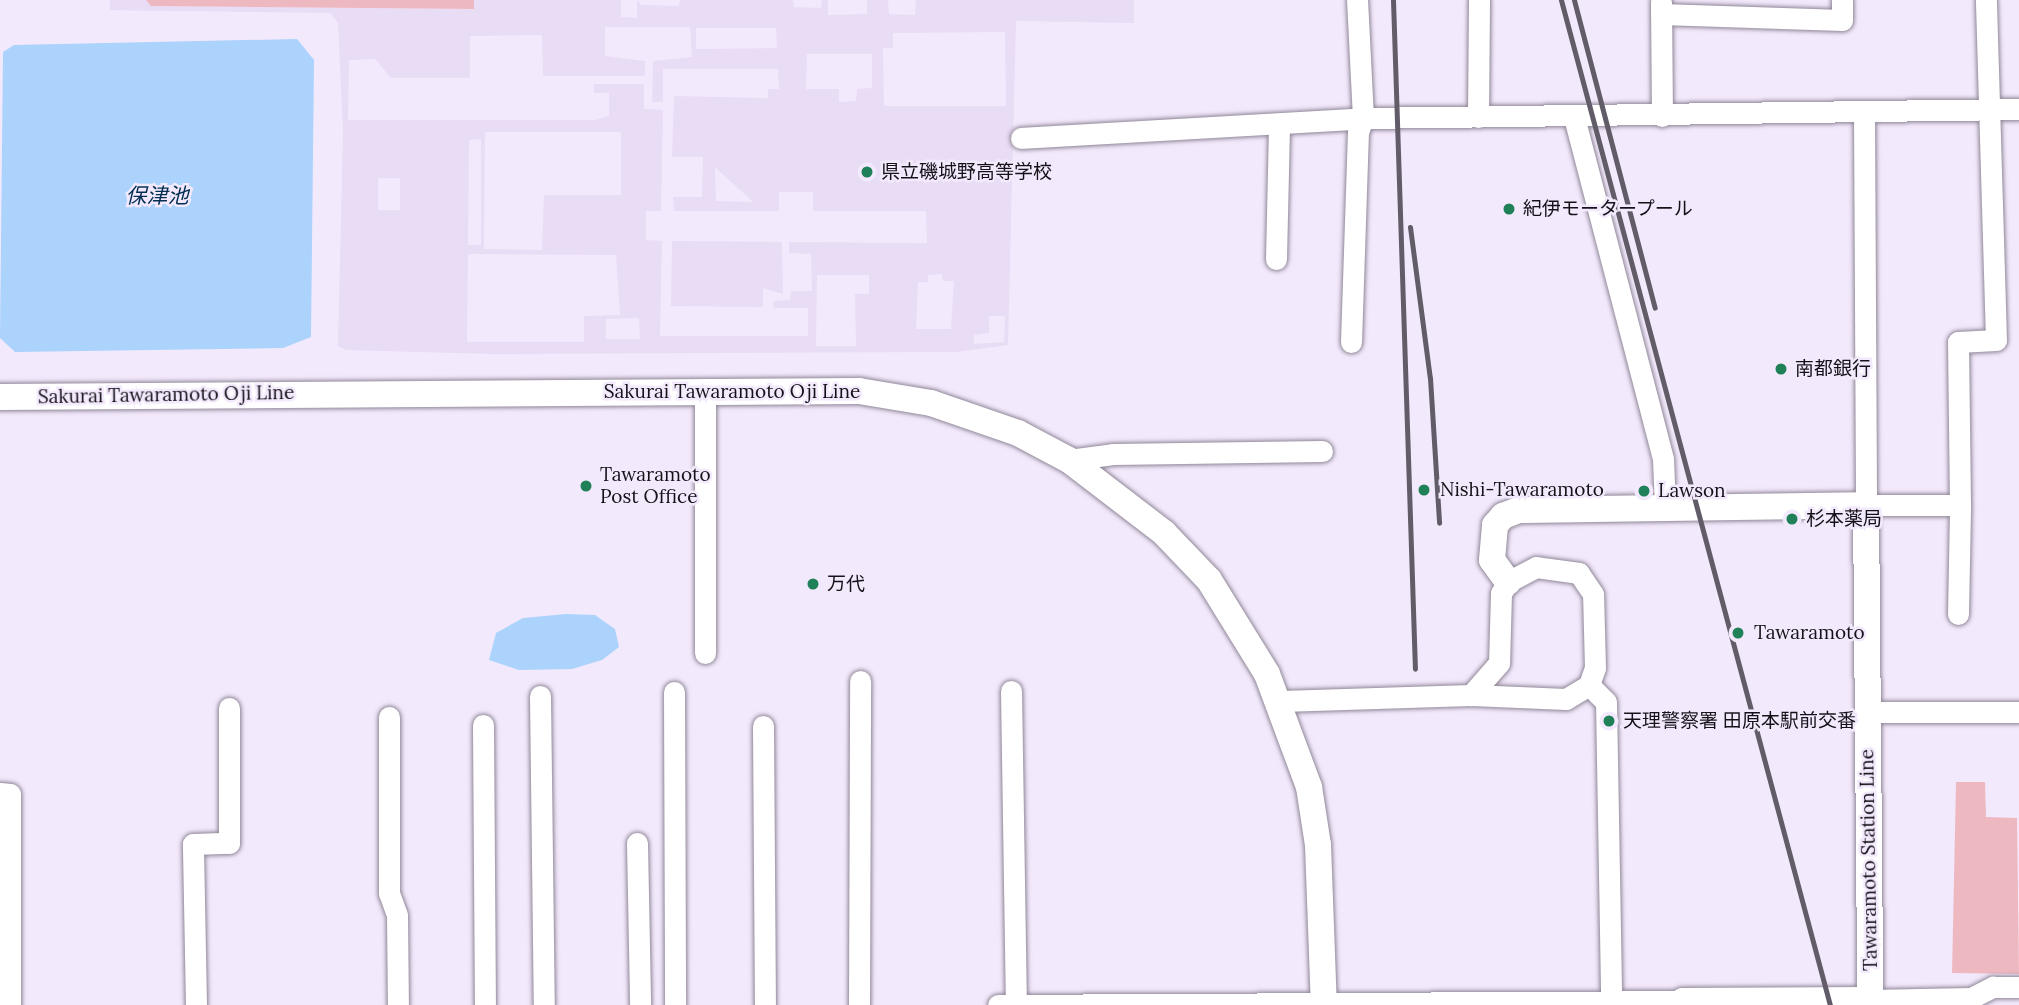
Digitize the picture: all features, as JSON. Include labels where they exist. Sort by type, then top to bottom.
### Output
[{"type":"main road","name":"Sakurai Tawaramoto Oji Line","points":[[0,397],[705,389],[859,391],[931,403],[1018,433],[1069,460],[1126,500],[1209,580],[1281,701],[1309,787],[1318,845],[1324,1003]]},
{"type":"main road","points":[[1508,582],[1492,559],[1495,525],[1503,516],[1519,510],[1866,505]]},
{"type":"main road","name":"Tawaramoto Station Line","points":[[1866,505],[1867,712],[1882,1001]]},
{"type":"main road","points":[[1683,1003],[1882,1001]]},
{"type":"street","points":[[1351,342],[1358,132],[1363,118],[1357,0]]},
{"type":"street","points":[[1478,117],[1479,0]]},
{"type":"street","points":[[1662,116],[1661,7],[1842,20],[1842,0]]},
{"type":"street","points":[[1958,614],[1958,342],[1996,340],[1986,0]]},
{"type":"street","points":[[1021,138],[1279,126],[1363,118],[1662,116],[2019,109]]},
{"type":"street","points":[[1864,113],[1866,505],[1960,505]]},
{"type":"street","points":[[1574,117],[1663,459],[1665,507]]},
{"type":"street","points":[[1276,260],[1279,126]]},
{"type":"street","points":[[705,389],[705,653]]},
{"type":"street","points":[[1069,460],[1113,454],[1322,451]]},
{"type":"street","points":[[1281,701],[1471,695],[1566,699],[1589,685],[1595,668],[1593,594],[1579,573],[1560,567],[1536,567],[1508,582],[1501,593],[1499,663],[1471,695]]},
{"type":"street","points":[[859,1005],[860,681]]},
{"type":"street","points":[[1589,685],[1606,702],[1611,1002]]},
{"type":"street","points":[[1011,691],[1007,1004],[1683,1003]]},
{"type":"street","points":[[674,692],[675,1005]]},
{"type":"street","points":[[540,696],[544,1005]]},
{"type":"street","points":[[195,1005],[193,844],[229,843],[229,708]]},
{"type":"street","points":[[1867,712],[2019,712]]},
{"type":"street","points":[[389,717],[389,893],[397,915],[398,1005]]},
{"type":"street","points":[[483,725],[485,1005]]},
{"type":"street","points":[[763,726],[765,1005]]},
{"type":"street","points":[[0,793],[10,794],[10,1005]]},
{"type":"street","points":[[637,843],[640,1005]]},
{"type":"street","points":[[1882,1001],[1971,998],[1993,987],[2019,988]]},
{"type":"shaded area","name":"県立磯城野高等学校","points":[[110,0],[146,0],[152,6],[473,9],[474,0],[621,0],[621,17],[637,18],[637,0],[641,5],[679,6],[680,0],[793,0],[794,7],[821,8],[822,0],[828,0],[828,15],[867,14],[867,0],[888,0],[889,14],[915,15],[916,0],[1134,0],[1134,23],[1016,21],[1008,345],[956,352],[491,354],[346,350],[338,346],[343,131],[338,23],[331,13],[110,10]],"holes":[[[605,27],[690,27],[692,57],[653,61],[652,102],[663,102],[663,69],[778,69],[779,89],[768,89],[768,98],[674,96],[672,157],[703,157],[702,197],[673,197],[674,211],[779,211],[779,192],[813,192],[813,211],[926,211],[927,243],[789,242],[789,253],[811,254],[812,291],[791,291],[790,300],[773,301],[774,308],[808,308],[808,336],[660,336],[662,241],[646,240],[646,211],[661,211],[663,110],[644,109],[644,84],[594,84],[594,93],[609,93],[609,116],[595,120],[348,120],[349,60],[375,59],[391,78],[470,78],[470,36],[542,35],[543,76],[645,76],[645,61],[605,56]],[[696,28],[776,28],[777,48],[696,49]],[[1005,32],[1006,106],[884,106],[883,48],[893,48],[893,33]],[[807,54],[872,54],[872,88],[857,89],[856,101],[839,102],[839,89],[806,89]],[[485,132],[621,132],[621,195],[544,195],[542,250],[484,249]],[[481,139],[481,245],[468,245],[469,140]],[[715,167],[752,201],[716,201]],[[378,178],[400,178],[400,210],[378,210]],[[468,254],[616,255],[620,315],[584,316],[584,342],[467,342]],[[942,274],[943,281],[954,281],[951,329],[916,329],[918,282],[928,282],[928,275]],[[817,275],[869,275],[869,294],[855,294],[856,346],[816,346]],[[989,316],[1005,316],[1004,342],[974,344],[974,335],[989,333]],[[639,318],[640,339],[606,339],[606,319]]]},
{"type":"shaded area","points":[[146,0],[474,0],[474,9],[151,6]]},
{"type":"shaded area","points":[[672,241],[782,242],[783,294],[763,288],[763,307],[671,306]]},
{"type":"shaded area","points":[[1956,782],[1985,782],[1986,817],[2017,818],[2019,974],[1952,973]]},
{"type":"water","name":"保津池","points":[[297,39],[314,60],[311,337],[283,348],[15,352],[0,338],[3,52],[14,45]]},
{"type":"water","points":[[566,614],[595,615],[615,629],[619,647],[602,660],[572,669],[519,670],[489,660],[496,633],[523,618]]},
{"type":"railway","points":[[1393,0],[1415,669]]},
{"type":"railway","points":[[1561,0],[1830,1005]]},
{"type":"railway","points":[[1574,0],[1655,308]]},
{"type":"railway","points":[[1410,227],[1430,378],[1439,523]]},
{"type":"place","name":"県立磯城野高等学校","points":[[867,172]]},
{"type":"place","name":"紀伊モータープール","points":[[1509,209]]},
{"type":"place","name":"南都銀行","points":[[1781,369]]},
{"type":"place","name":"Tawaramoto Post Office","points":[[586,486]]},
{"type":"place","name":"Nishi-Tawaramoto","points":[[1424,490]]},
{"type":"place","name":"Lawson","points":[[1644,491]]},
{"type":"place","name":"杉本薬局","points":[[1792,519]]},
{"type":"place","name":"万代","points":[[813,584]]},
{"type":"place","name":"Tawaramoto","points":[[1738,633]]},
{"type":"place","name":"天理警察署 田原本駅前交番","points":[[1609,721]]}]
